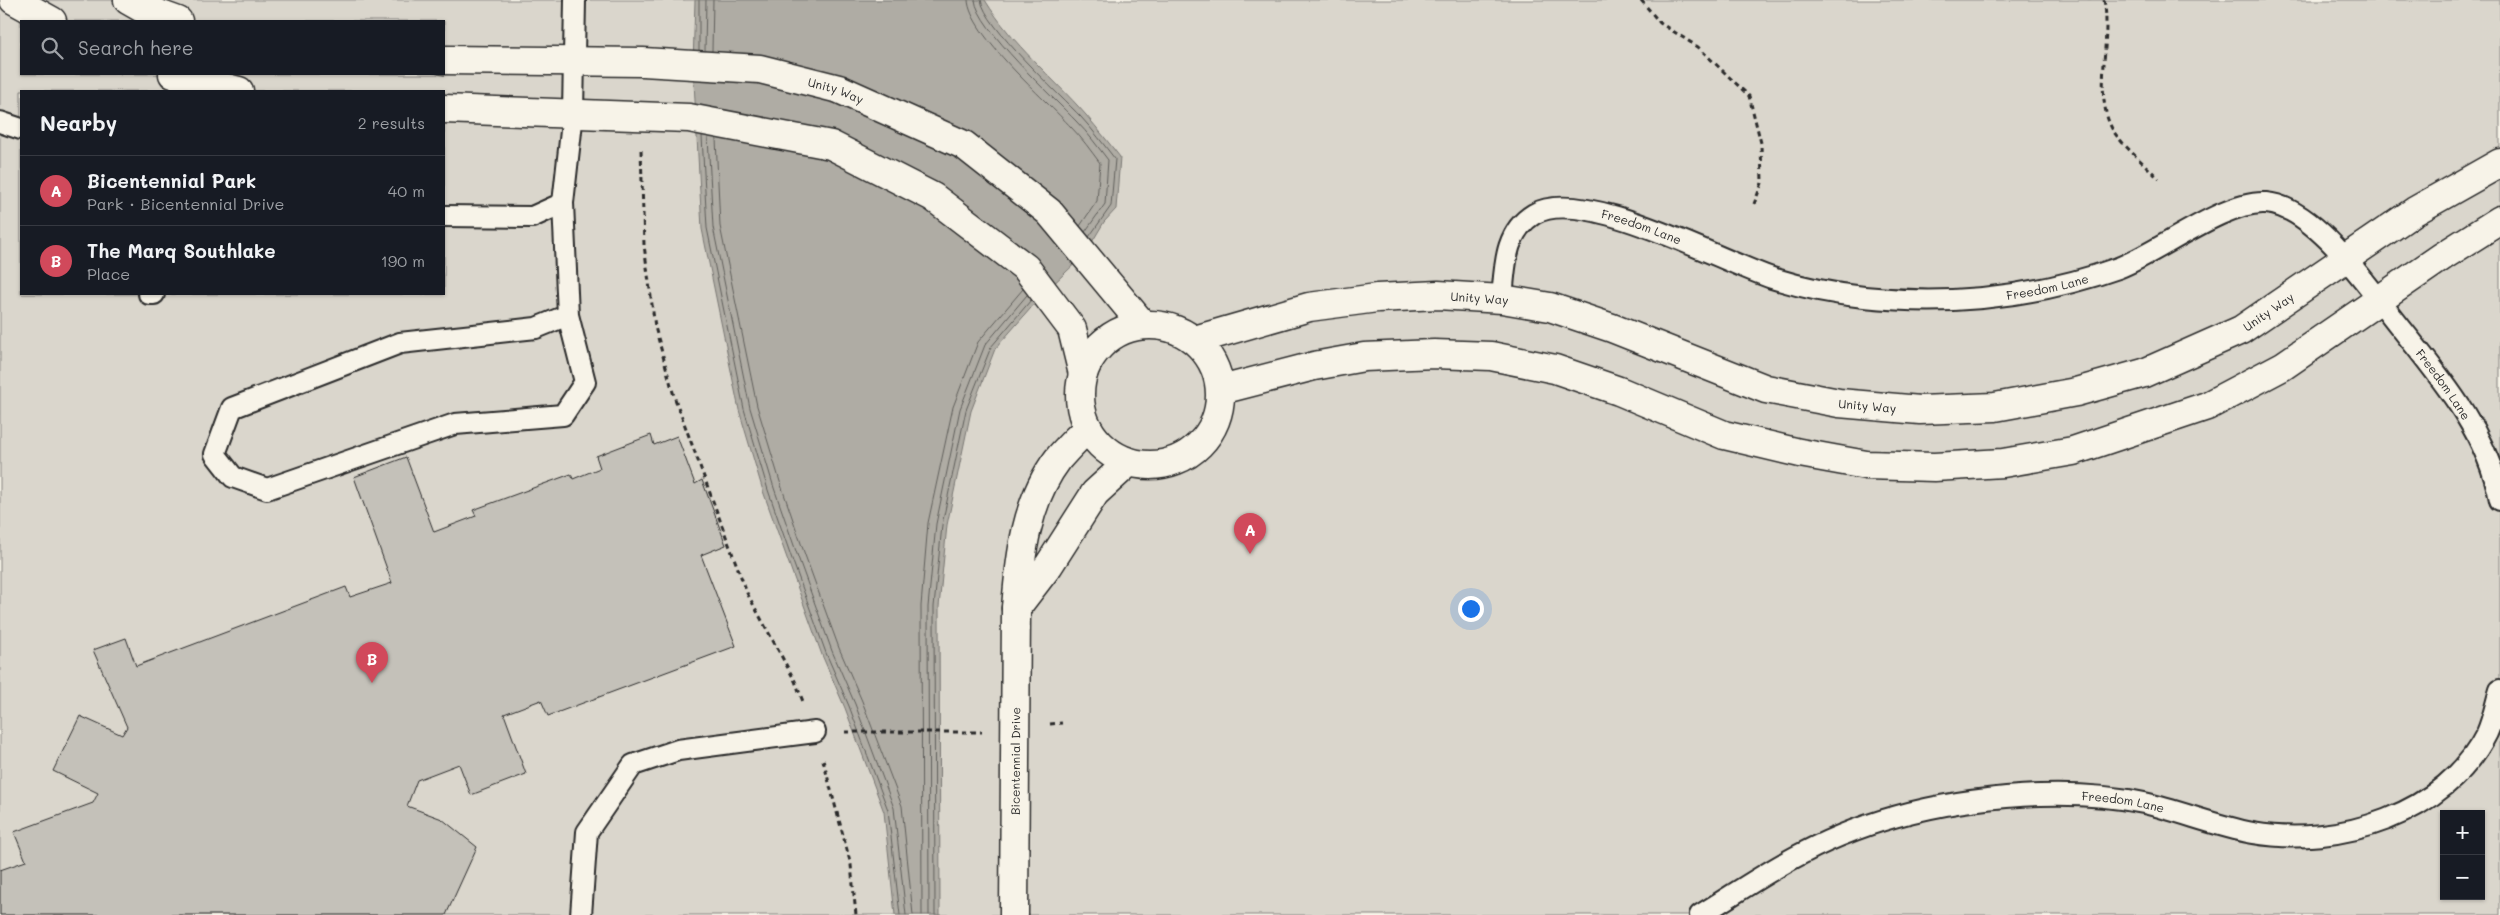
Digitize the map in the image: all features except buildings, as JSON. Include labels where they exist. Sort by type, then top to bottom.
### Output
[{"type":"street","points":[[14,0],[50,20]]},
{"type":"street","points":[[128,0],[142,8],[175,20]]},
{"type":"street","name":"Unity Way","points":[[445,60],[687,64],[760,69],[839,89],[964,145],[1049,212],[1143,325]]},
{"type":"street","points":[[177,75],[235,90]]},
{"type":"street","points":[[445,109],[689,118],[831,145],[934,197],[1026,268],[1072,329],[1082,374],[1079,401],[1087,428],[1102,449],[1129,462],[1156,465],[1183,457],[1204,440],[1217,416],[1221,390],[1212,362],[1195,340],[1171,327],[1143,325],[1117,332],[1095,350],[1082,374]]},
{"type":"street","name":"Unity Way","points":[[1195,340],[1308,308],[1357,301],[1438,295],[1502,299],[1550,308],[1612,328],[1766,389],[1839,402],[1920,410],[1995,407],[2076,392],[2144,373],[2241,330],[2415,211],[2500,163]]},
{"type":"street","points":[[1221,390],[1314,366],[1364,357],[1434,354],[1491,356],[1555,369],[1619,391],[1724,435],[1800,453],[1866,465],[1934,467],[2003,463],[2073,451],[2207,406],[2283,366],[2500,220]]},
{"type":"street","name":"Bicentennial Drive","points":[[1014,915],[1016,608],[1020,558],[1036,499],[1058,459],[1087,428]]},
{"type":"street","points":[[1016,608],[1049,565],[1095,493],[1129,462]]},
{"type":"lane","points":[[568,315],[536,328],[400,343],[232,408],[215,454],[234,477],[267,489],[455,424],[563,415],[585,382],[568,315],[563,203],[573,113],[575,0]]},
{"type":"lane","points":[[0,122],[20,129]]},
{"type":"lane","points":[[445,216],[532,218],[563,203]]},
{"type":"lane","name":"Freedom Lane","points":[[1502,299],[1507,250],[1518,228],[1534,214],[1557,207],[1588,211],[1628,221],[1702,248],[1771,278],[1860,297],[1918,301],[2024,294],[2070,283],[2120,267],[2154,252],[2238,206],[2267,203],[2299,214],[2346,259],[2456,398],[2481,440],[2500,500]]},
{"type":"lane","name":"Freedom Lane","points":[[1700,915],[1801,854],[1859,828],[1912,811],[1970,801],[2041,795],[2094,797],[2142,803],[2253,833],[2301,837],[2350,831],[2430,799],[2463,768],[2487,733],[2500,690]]},
{"type":"lane","points":[[581,915],[587,832],[633,765],[678,750],[815,732]]},
{"type":"path","points":[[1641,0],[1660,23],[1698,47],[1749,96],[1761,143],[1762,183],[1754,204]]},
{"type":"path","points":[[2104,0],[2107,18],[2104,104],[2114,131],[2159,179]]},
{"type":"path","points":[[641,146],[644,245],[654,327],[674,396],[748,593],[794,681],[815,732],[851,865],[856,915]]},
{"type":"path","points":[[847,732],[978,732]]},
{"type":"shaded area","points":[[0,0],[2500,0],[2500,915],[0,915]]},
{"type":"water","points":[[695,0],[985,0],[996,17],[1020,46],[1086,115],[1120,157],[1116,209],[1104,222],[1085,254],[1045,292],[995,349],[971,411],[947,525],[939,607],[940,915],[895,915],[884,812],[845,708],[822,655],[788,561],[763,491],[739,410],[702,229],[693,64]]},
{"type":"place","name":"Bicentennial Park","points":[[1250,554]]},
{"type":"place","name":"The Marq Southlake","points":[[372,683]]}]
